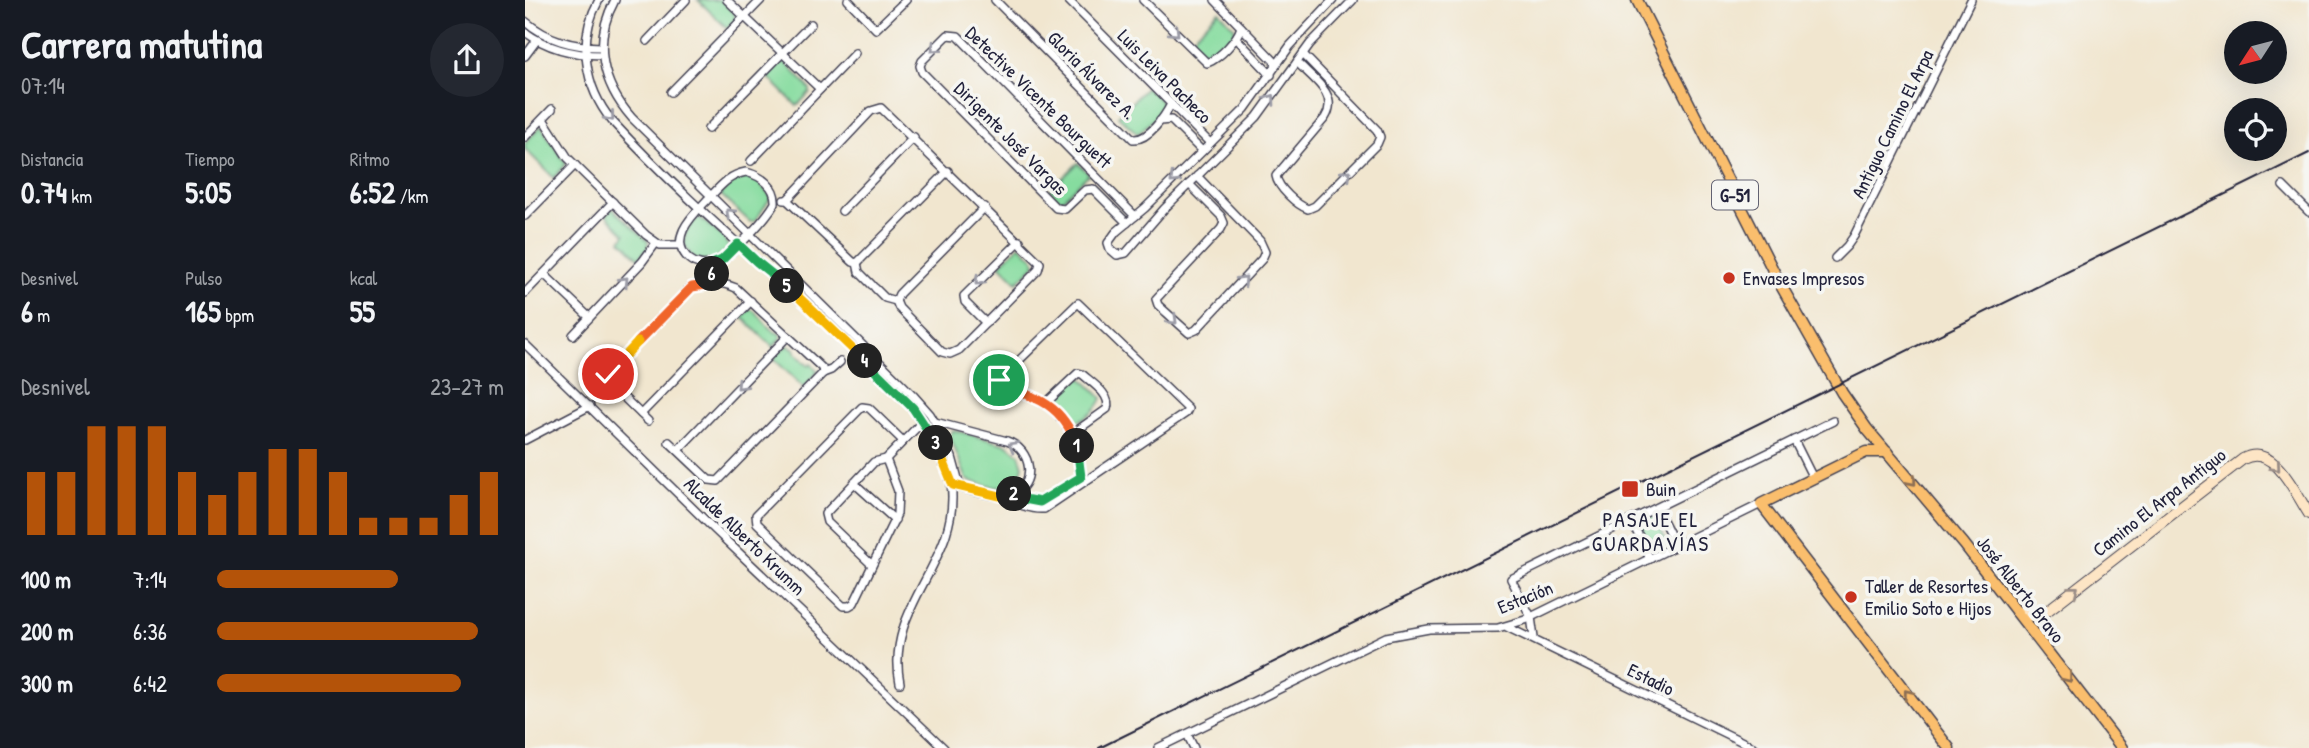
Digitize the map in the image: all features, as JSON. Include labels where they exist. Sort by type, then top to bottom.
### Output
[{"type":"main road","name":"José Alberto Bravo","points":[[1636,0],[1779,282],[1838,387],[1867,429],[1944,518],[2122,748]]},
{"type":"main road","points":[[1856,456],[1866,443],[1867,429]]},
{"type":"main road","name":"Estación","points":[[1761,504],[1856,456],[1871,451],[1887,452]]},
{"type":"main road","name":"Camino El Arpa Antiguo","points":[[2015,610],[2032,616],[2047,611],[2251,455],[2261,455],[2274,462],[2309,514]]},
{"type":"main road","points":[[1761,504],[1949,748]]},
{"type":"street","points":[[599,0],[591,19],[586,51],[592,86],[605,112],[700,208],[757,262],[782,281],[898,393],[923,421],[939,449],[951,482],[952,513],[946,539],[910,606],[900,633],[897,661],[900,683]]},
{"type":"street","points":[[615,0],[606,23],[602,51],[607,80],[625,111],[904,386],[935,422],[952,457],[960,486]]},
{"type":"street","points":[[647,41],[686,0]]},
{"type":"street","points":[[727,0],[820,89]]},
{"type":"street","points":[[671,92],[761,0]]},
{"type":"street","points":[[848,0],[876,29],[906,0]]},
{"type":"street","name":"Gloria Álvarez A.","points":[[996,0],[1132,138],[1143,138],[1159,121]]},
{"type":"street","name":"Luis Leiva Pacheco","points":[[1068,0],[1210,143]]},
{"type":"street","points":[[1143,0],[1208,63],[1236,38],[1241,27]]},
{"type":"street","points":[[1215,0],[1277,64]]},
{"type":"street","points":[[1333,0],[1298,36],[1253,100],[1109,240],[1109,249],[1117,256],[1126,253],[1164,209],[1245,129],[1271,100],[1310,44],[1353,0]]},
{"type":"street","name":"Antiguo Camino El Arpa","points":[[1835,258],[1854,236],[1971,0]]},
{"type":"street","points":[[591,19],[597,24],[606,23]]},
{"type":"street","points":[[525,21],[553,39],[586,51]]},
{"type":"street","points":[[708,129],[811,24]]},
{"type":"street","points":[[525,32],[559,50],[602,51]]},
{"type":"street","name":"Detective Vicente Bourguett","points":[[920,66],[946,37],[956,35],[1135,216]]},
{"type":"street","points":[[1298,36],[1310,44]]},
{"type":"street","points":[[1236,38],[1271,75]]},
{"type":"street","points":[[525,56],[537,40]]},
{"type":"street","points":[[751,161],[855,53]]},
{"type":"street","points":[[1297,62],[1327,94],[1331,103],[1325,118],[1276,178],[1278,184],[1302,206],[1310,209],[1377,144],[1380,137],[1377,130],[1303,54]]},
{"type":"street","name":"Dirigente José Vargas","points":[[920,66],[922,72],[1056,208],[1065,209],[1087,190],[1095,173]]},
{"type":"street","points":[[1331,103],[1344,97]]},
{"type":"street","points":[[1159,121],[1171,104]]},
{"type":"street","points":[[787,200],[873,109],[879,107],[886,110],[914,138],[1020,241],[1038,259],[1039,268],[956,353],[947,354],[899,308],[896,301],[899,294],[985,207]]},
{"type":"street","points":[[525,137],[552,109]]},
{"type":"street","points":[[543,119],[559,146],[575,165],[656,243],[680,245]]},
{"type":"street","points":[[1235,119],[1245,129]]},
{"type":"street","name":"Luis Leiva Pacheco","points":[[1159,121],[1171,120],[1202,151]]},
{"type":"street","points":[[842,211],[914,138]]},
{"type":"street","points":[[525,216],[575,165]]},
{"type":"street","points":[[857,263],[948,171]]},
{"type":"street","points":[[745,172],[761,178],[771,188],[776,199],[773,207],[722,260],[712,264],[694,262],[686,256],[680,245],[682,231],[726,180],[745,172]]},
{"type":"street","points":[[1197,176],[1261,242],[1265,255],[1196,330],[1185,332],[1158,305],[1156,299],[1231,212]]},
{"type":"street","points":[[1189,184],[1223,221],[1240,221]]},
{"type":"street","points":[[2283,186],[2309,212]]},
{"type":"street","name":"Detective Vicente Bourguett","points":[[1087,190],[1097,192],[1127,223]]},
{"type":"street","points":[[776,199],[787,200],[857,263],[861,274],[885,298],[896,301]]},
{"type":"street","points":[[1154,199],[1164,209]]},
{"type":"street","points":[[525,293],[613,202]]},
{"type":"street","points":[[986,323],[965,302],[964,296],[1020,241]]},
{"type":"street","points":[[573,335],[642,262],[656,243]]},
{"type":"street","points":[[712,264],[713,284]]},
{"type":"street","points":[[544,274],[589,317]]},
{"type":"street","points":[[647,421],[609,383],[608,374],[692,287],[713,284],[733,286],[822,368],[823,373]]},
{"type":"street","points":[[641,414],[751,301]]},
{"type":"street","points":[[999,384],[1079,303],[1187,408],[1186,413],[1081,480],[1040,502],[1019,498],[1014,494]]},
{"type":"street","points":[[678,450],[788,336]]},
{"type":"street","name":"Alcalde Alberto Krumm","points":[[525,344],[944,748]]},
{"type":"street","points":[[669,442],[709,480],[720,480],[823,373],[840,362]]},
{"type":"street","points":[[1046,403],[1078,373],[1107,398],[1107,409],[1072,434]]},
{"type":"street","points":[[981,385],[999,384],[1046,403],[1062,418],[1078,450],[1081,480]]},
{"type":"street","points":[[898,393],[904,391],[904,386]]},
{"type":"street","points":[[525,440],[590,406]]},
{"type":"street","points":[[886,459],[898,491],[895,520],[853,603],[843,606],[757,523],[755,517],[862,407],[869,408],[903,441]]},
{"type":"street","points":[[871,564],[825,518],[827,511],[874,463],[886,459],[923,421]]},
{"type":"street","points":[[1534,638],[1531,617],[1511,579],[1833,421]]},
{"type":"street","points":[[935,422],[1007,441],[1021,449],[1028,461],[1029,471],[1023,486],[1014,494],[1005,496]]},
{"type":"street","points":[[1794,440],[1813,478]]},
{"type":"street","points":[[951,482],[955,486],[1005,496],[1016,503],[1044,509],[1081,480]]},
{"type":"street","points":[[854,483],[895,520]]},
{"type":"street","name":"Estación","points":[[1158,748],[1386,637],[1420,629],[1506,626],[1531,617],[1761,504]]},
{"type":"street","points":[[1657,508],[1676,546]]},
{"type":"street","points":[[1631,520],[1650,559]]},
{"type":"street","name":"Estadio","points":[[1506,626],[1755,748]]},
{"type":"street","points":[[1187,734],[1194,748]]},
{"type":"green space","points":[[698,0],[721,0],[735,14],[735,20],[727,28]]},
{"type":"green space","points":[[1219,11],[1234,27],[1235,32],[1208,56],[1190,40]]},
{"type":"green space","points":[[783,60],[810,89],[797,106],[766,75]]},
{"type":"green space","points":[[1147,87],[1165,108],[1138,134],[1118,116]]},
{"type":"green space","points":[[541,126],[566,164],[554,178],[525,149],[525,143]]},
{"type":"green space","points":[[1078,163],[1089,174],[1061,201],[1050,190]]},
{"type":"green space","points":[[748,177],[757,180],[771,197],[755,221],[750,222],[720,194],[733,182]]},
{"type":"green space","points":[[612,208],[648,241],[647,249],[639,258],[621,240],[625,234],[606,215]]},
{"type":"green space","points":[[699,217],[724,238],[729,248],[714,260],[697,260],[685,244],[689,227]]},
{"type":"green space","points":[[1020,245],[1034,259],[1035,265],[1017,282],[1000,265]]},
{"type":"green space","points":[[750,309],[780,334],[781,338],[773,347],[742,317]]},
{"type":"green space","points":[[787,345],[795,349],[808,366],[811,364],[818,371],[804,388],[773,358]]},
{"type":"green space","points":[[1077,376],[1102,398],[1091,413],[1073,422],[1056,401],[1056,396]]},
{"type":"green space","points":[[953,430],[1008,445],[1019,454],[1023,466],[1014,483],[1001,488],[967,480],[950,436]]},
{"type":"green space","points":[[1655,514],[1667,544],[1650,552],[1637,523]]},
{"type":"railway","points":[[1099,748],[2309,153]]},
{"type":"place","name":"Envases Impresos","points":[[1729,278]]},
{"type":"place","name":"Buin","points":[[1630,489]]},
{"type":"place","name":"Taller de Resortes Emilio Soto e Hijos","points":[[1851,597]]},
{"type":"district","name":"PASAJE EL GUARDAVÍAS","points":[[1651,531]]},
{"type":"route","points":[[608,374],[692,287],[697,284],[713,284],[712,264],[722,260],[738,244],[782,281],[913,408],[939,449],[952,484],[995,495],[1014,494],[1034,502],[1043,501],[1081,477],[1078,450],[1062,418],[1051,407],[1034,396],[1001,386],[999,380]]}]
